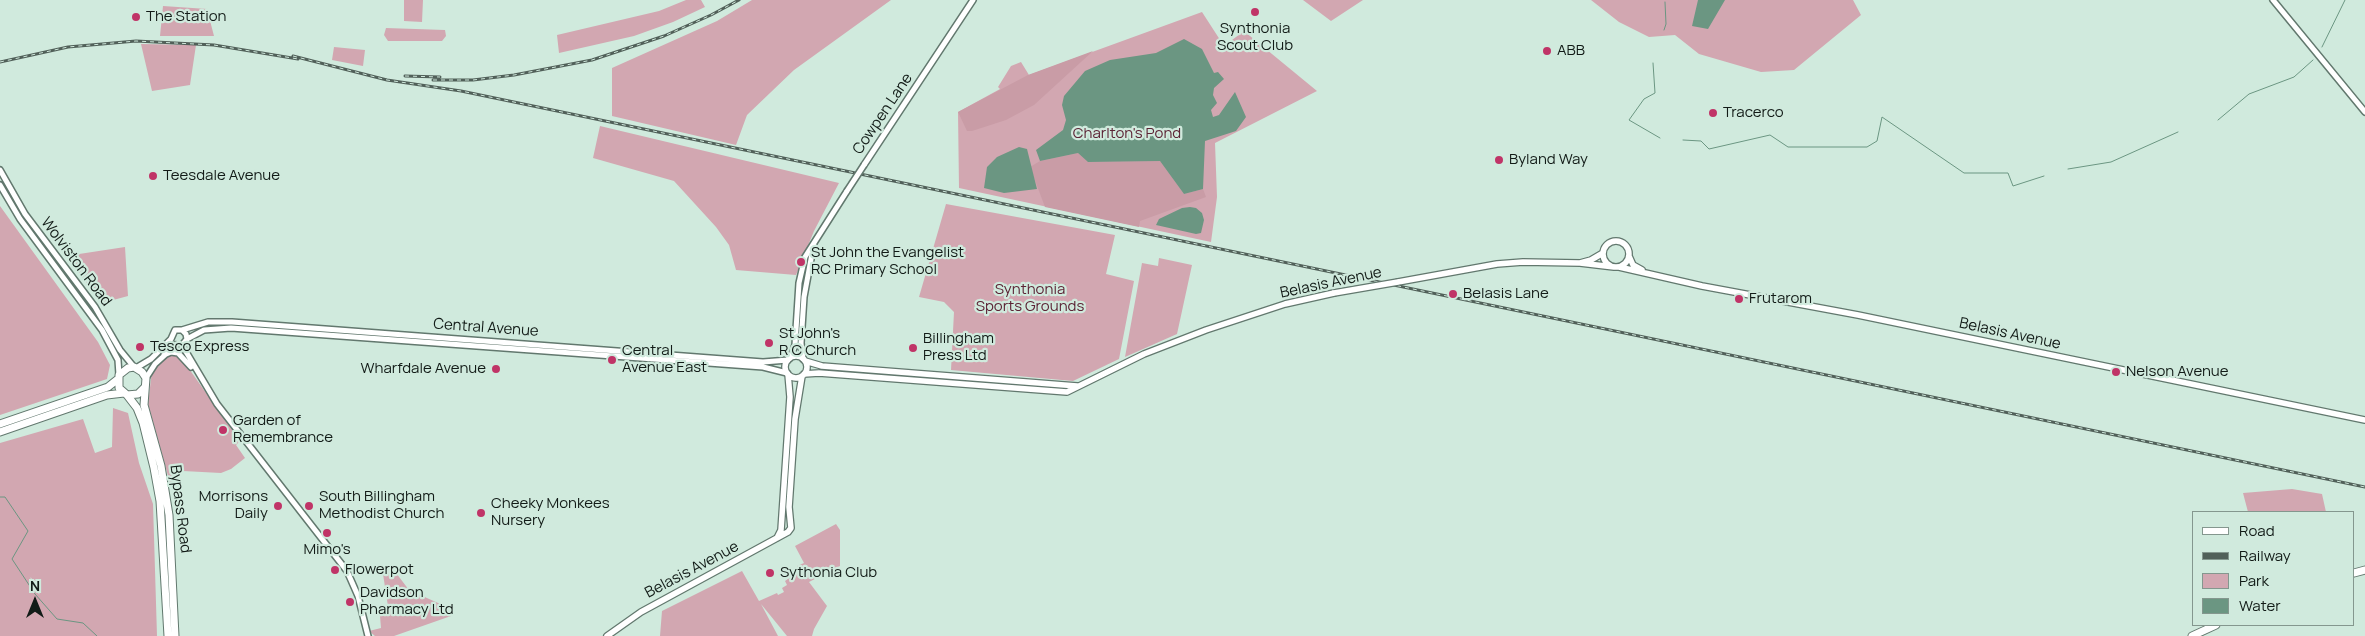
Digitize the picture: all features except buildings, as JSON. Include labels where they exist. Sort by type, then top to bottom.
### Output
[{"type":"main road","points":[[1616,242],[1626,246],[1628,254],[1626,262],[1617,267],[1606,262],[1603,253],[1607,245],[1616,242]]},
{"type":"main road","name":"Belasis Avenue","points":[[1580,263],[1591,260],[1603,253]]},
{"type":"main road","name":"Belasis Avenue","points":[[1628,254],[1633,265],[1650,274]]},
{"type":"main road","name":"Belasis Avenue","points":[[1067,392],[1144,354],[1206,330],[1285,304],[1497,264],[1530,262],[1580,263],[1617,267],[1740,294],[1892,322],[2365,420]]},
{"type":"main road","name":"Central Avenue","points":[[789,359],[795,356],[822,366],[1067,392]]},
{"type":"main road","points":[[777,538],[781,530],[790,397],[788,374],[785,366],[789,359]]},
{"type":"main road","points":[[803,375],[807,370],[804,360]]},
{"type":"main road","points":[[0,424],[108,387],[128,368],[135,368],[142,372],[146,378],[145,387],[138,394],[107,395],[0,432]]},
{"type":"main road","name":"Central Avenue","points":[[788,374],[794,378],[819,372],[991,383],[1078,386]]},
{"type":"main road","name":"Belasis Avenue","points":[[607,636],[641,612],[788,532],[790,528],[788,512],[794,429],[803,375]]},
{"type":"main road","points":[[119,377],[119,388],[126,394]]},
{"type":"main road","name":"Bypass Road","points":[[145,387],[144,405],[159,458],[168,500],[175,636]]},
{"type":"main road","name":"Bypass Road","points":[[126,394],[137,408],[142,423],[154,468],[160,501],[168,636]]},
{"type":"main road","points":[[2192,636],[2214,626]]},
{"type":"street","name":"Cowpen Lane","points":[[789,359],[795,345],[801,297],[814,243],[973,0]]},
{"type":"street","points":[[2273,0],[2365,112]]},
{"type":"street","name":"Wolviston Road","points":[[0,170],[25,214],[95,307],[120,350],[135,368]]},
{"type":"street","name":"Wolviston Road","points":[[0,185],[20,219],[102,330],[118,360],[119,377]]},
{"type":"street","name":"Cowpen Lane","points":[[801,297],[801,343],[804,360]]},
{"type":"street","name":"Central Avenue","points":[[135,368],[151,359],[171,339],[175,330],[182,330],[208,322],[352,337],[763,367],[788,374]]},
{"type":"street","name":"Central Avenue","points":[[182,345],[187,339],[204,330],[231,325],[352,330],[763,362],[789,359]]},
{"type":"street","points":[[182,330],[187,339]]},
{"type":"street","points":[[352,330],[352,337]]},
{"type":"street","points":[[432,336],[432,343]]},
{"type":"street","points":[[171,339],[176,345]]},
{"type":"street","points":[[146,378],[164,355],[176,345],[182,345],[200,377],[230,421],[346,571],[358,596],[367,635]]},
{"type":"street","points":[[570,354],[571,347]]},
{"type":"street","points":[[164,355],[171,352],[181,355],[200,377]]},
{"type":"street","points":[[642,353],[642,359]]},
{"type":"green space","points":[[404,0],[423,0],[422,22],[404,21]]},
{"type":"green space","points":[[686,0],[701,0],[705,7],[673,22],[634,36],[559,53],[557,35],[659,11]]},
{"type":"green space","points":[[752,0],[891,0],[794,70],[747,115],[736,145],[612,116],[612,68],[717,21]]},
{"type":"green space","points":[[1303,0],[1363,0],[1331,21]]},
{"type":"green space","points":[[1591,0],[1853,0],[1861,15],[1794,70],[1761,72],[1699,54],[1675,35],[1649,37],[1619,22]]},
{"type":"green space","points":[[163,6],[207,9],[214,36],[160,36]]},
{"type":"green space","name":"Charlton's Pond","points":[[1202,12],[1224,46],[1244,31],[1317,91],[1215,143],[1217,197],[1211,242],[959,188],[958,112],[1000,89],[998,87],[1011,66],[1021,62],[1029,75]]},
{"type":"green space","points":[[386,28],[445,30],[446,36],[442,41],[388,41],[384,35]]},
{"type":"green space","points":[[141,44],[196,45],[190,85],[152,91]]},
{"type":"green space","points":[[334,47],[365,50],[363,66],[332,60]]},
{"type":"green space","points":[[600,126],[839,183],[814,231],[796,275],[736,270],[729,245],[716,227],[674,181],[593,158]]},
{"type":"green space","name":"Synthonia Sports Grounds","points":[[946,204],[1115,235],[1106,274],[1134,281],[1119,359],[1073,381],[951,370],[954,312],[944,302],[919,297]]},
{"type":"green space","points":[[0,206],[98,342],[110,365],[107,379],[0,415]]},
{"type":"green space","points":[[125,247],[128,296],[102,303],[66,256]]},
{"type":"green space","points":[[1159,258],[1192,265],[1177,334],[1125,357],[1142,263],[1158,266]]},
{"type":"green space","points":[[172,353],[180,356],[240,441],[236,445],[245,458],[231,469],[221,473],[183,471],[172,490],[148,404],[152,371],[167,355]]},
{"type":"green space","points":[[113,408],[128,413],[139,463],[153,504],[157,636],[0,636],[0,443],[83,419],[95,453],[112,447]]},
{"type":"green space","points":[[2292,489],[2322,494],[2326,511],[2248,511],[2243,493]]},
{"type":"green space","points":[[836,524],[840,530],[840,566],[809,582],[827,606],[812,636],[787,636],[761,604],[778,636],[660,636],[662,611],[742,571],[759,601],[784,592],[782,588],[787,585],[785,581],[799,571],[797,566],[804,563],[795,546]]},
{"type":"green space","points":[[390,565],[409,590],[447,607],[451,616],[394,636],[375,636],[369,631],[381,628],[380,616],[389,613],[383,574]]},
{"type":"shaded area","points":[[1093,51],[1034,105],[1006,120],[967,131],[958,112],[1028,75]]},
{"type":"shaded area","points":[[1078,153],[1088,162],[1160,161],[1184,194],[1203,189],[1206,197],[1140,221],[1139,227],[1045,207],[1030,167],[1040,161]]},
{"type":"water","points":[[1698,0],[1725,0],[1708,29],[1692,26]]},
{"type":"water","name":"Charlton's Pond","points":[[1184,39],[1202,49],[1214,73],[1218,72],[1224,79],[1214,88],[1213,95],[1217,103],[1211,110],[1213,117],[1219,115],[1235,92],[1246,117],[1236,131],[1205,141],[1203,189],[1184,194],[1160,161],[1088,162],[1078,153],[1040,161],[1036,150],[1063,130],[1066,120],[1062,105],[1064,96],[1085,71],[1110,60],[1156,53]]},
{"type":"water","name":"Charlton's Pond","points":[[1019,147],[1027,149],[1037,189],[1004,193],[984,188],[987,167],[997,157]]},
{"type":"water","points":[[1182,208],[1196,208],[1202,213],[1204,220],[1201,233],[1196,234],[1156,225],[1159,219]]},
{"type":"waterway","points":[[2322,47],[2345,0]]},
{"type":"waterway","points":[[1664,30],[1666,24],[1665,2]]},
{"type":"waterway","points":[[2218,120],[2249,94],[2294,77],[2313,60]]},
{"type":"waterway","points":[[1653,63],[1655,93],[1644,99],[1629,120],[1660,138]]},
{"type":"waterway","points":[[1683,140],[1701,141],[1709,149],[1770,135],[1788,147],[1867,147],[1877,141],[1882,117],[1964,173],[2008,173],[2013,186],[2044,176]]},
{"type":"waterway","points":[[2068,169],[2111,162],[2178,132]]},
{"type":"waterway","points":[[0,497],[5,497],[28,531],[12,559],[35,594],[57,619],[83,623],[97,636]]},
{"type":"railway","points":[[433,80],[473,80],[514,75],[592,60],[664,36],[739,0]]},
{"type":"railway","points":[[0,62],[68,47],[136,41],[214,45],[298,59]]},
{"type":"railway","points":[[293,56],[387,80],[461,91],[2365,487]]},
{"type":"railway","points":[[405,76],[440,77]]},
{"type":"place","name":"Synthonia Scout Club","points":[[1255,12]]},
{"type":"place","name":"The Station","points":[[136,17]]},
{"type":"place","name":"ABB","points":[[1547,51]]},
{"type":"place","name":"Tracerco","points":[[1713,113]]},
{"type":"place","name":"Byland Way","points":[[1499,160]]},
{"type":"place","name":"Teesdale Avenue","points":[[153,176]]},
{"type":"place","name":"St John the Evangelist RC Primary School","points":[[801,262]]},
{"type":"place","name":"Belasis Lane","points":[[1453,294]]},
{"type":"place","name":"Frutarom","points":[[1739,299]]},
{"type":"place","name":"St John's R C Church","points":[[769,343]]},
{"type":"place","name":"Tesco Express","points":[[140,347]]},
{"type":"place","name":"Billingham Press Ltd","points":[[913,348]]},
{"type":"place","name":"Central Avenue East","points":[[612,360]]},
{"type":"place","name":"Wharfdale Avenue","points":[[496,369]]},
{"type":"place","name":"Nelson Avenue","points":[[2116,372]]},
{"type":"place","name":"Garden of Remembrance","points":[[223,430]]},
{"type":"place","name":"Morrisons Daily","points":[[278,506]]},
{"type":"place","name":"South Billingham Methodist Church","points":[[309,506]]},
{"type":"place","name":"Cheeky Monkees Nursery","points":[[481,513]]},
{"type":"place","name":"Mimo's","points":[[327,533]]},
{"type":"place","name":"Flowerpot","points":[[335,570]]},
{"type":"place","name":"Sythonia Club","points":[[770,573]]},
{"type":"place","name":"Davidson Pharmacy Ltd","points":[[350,602]]}]
